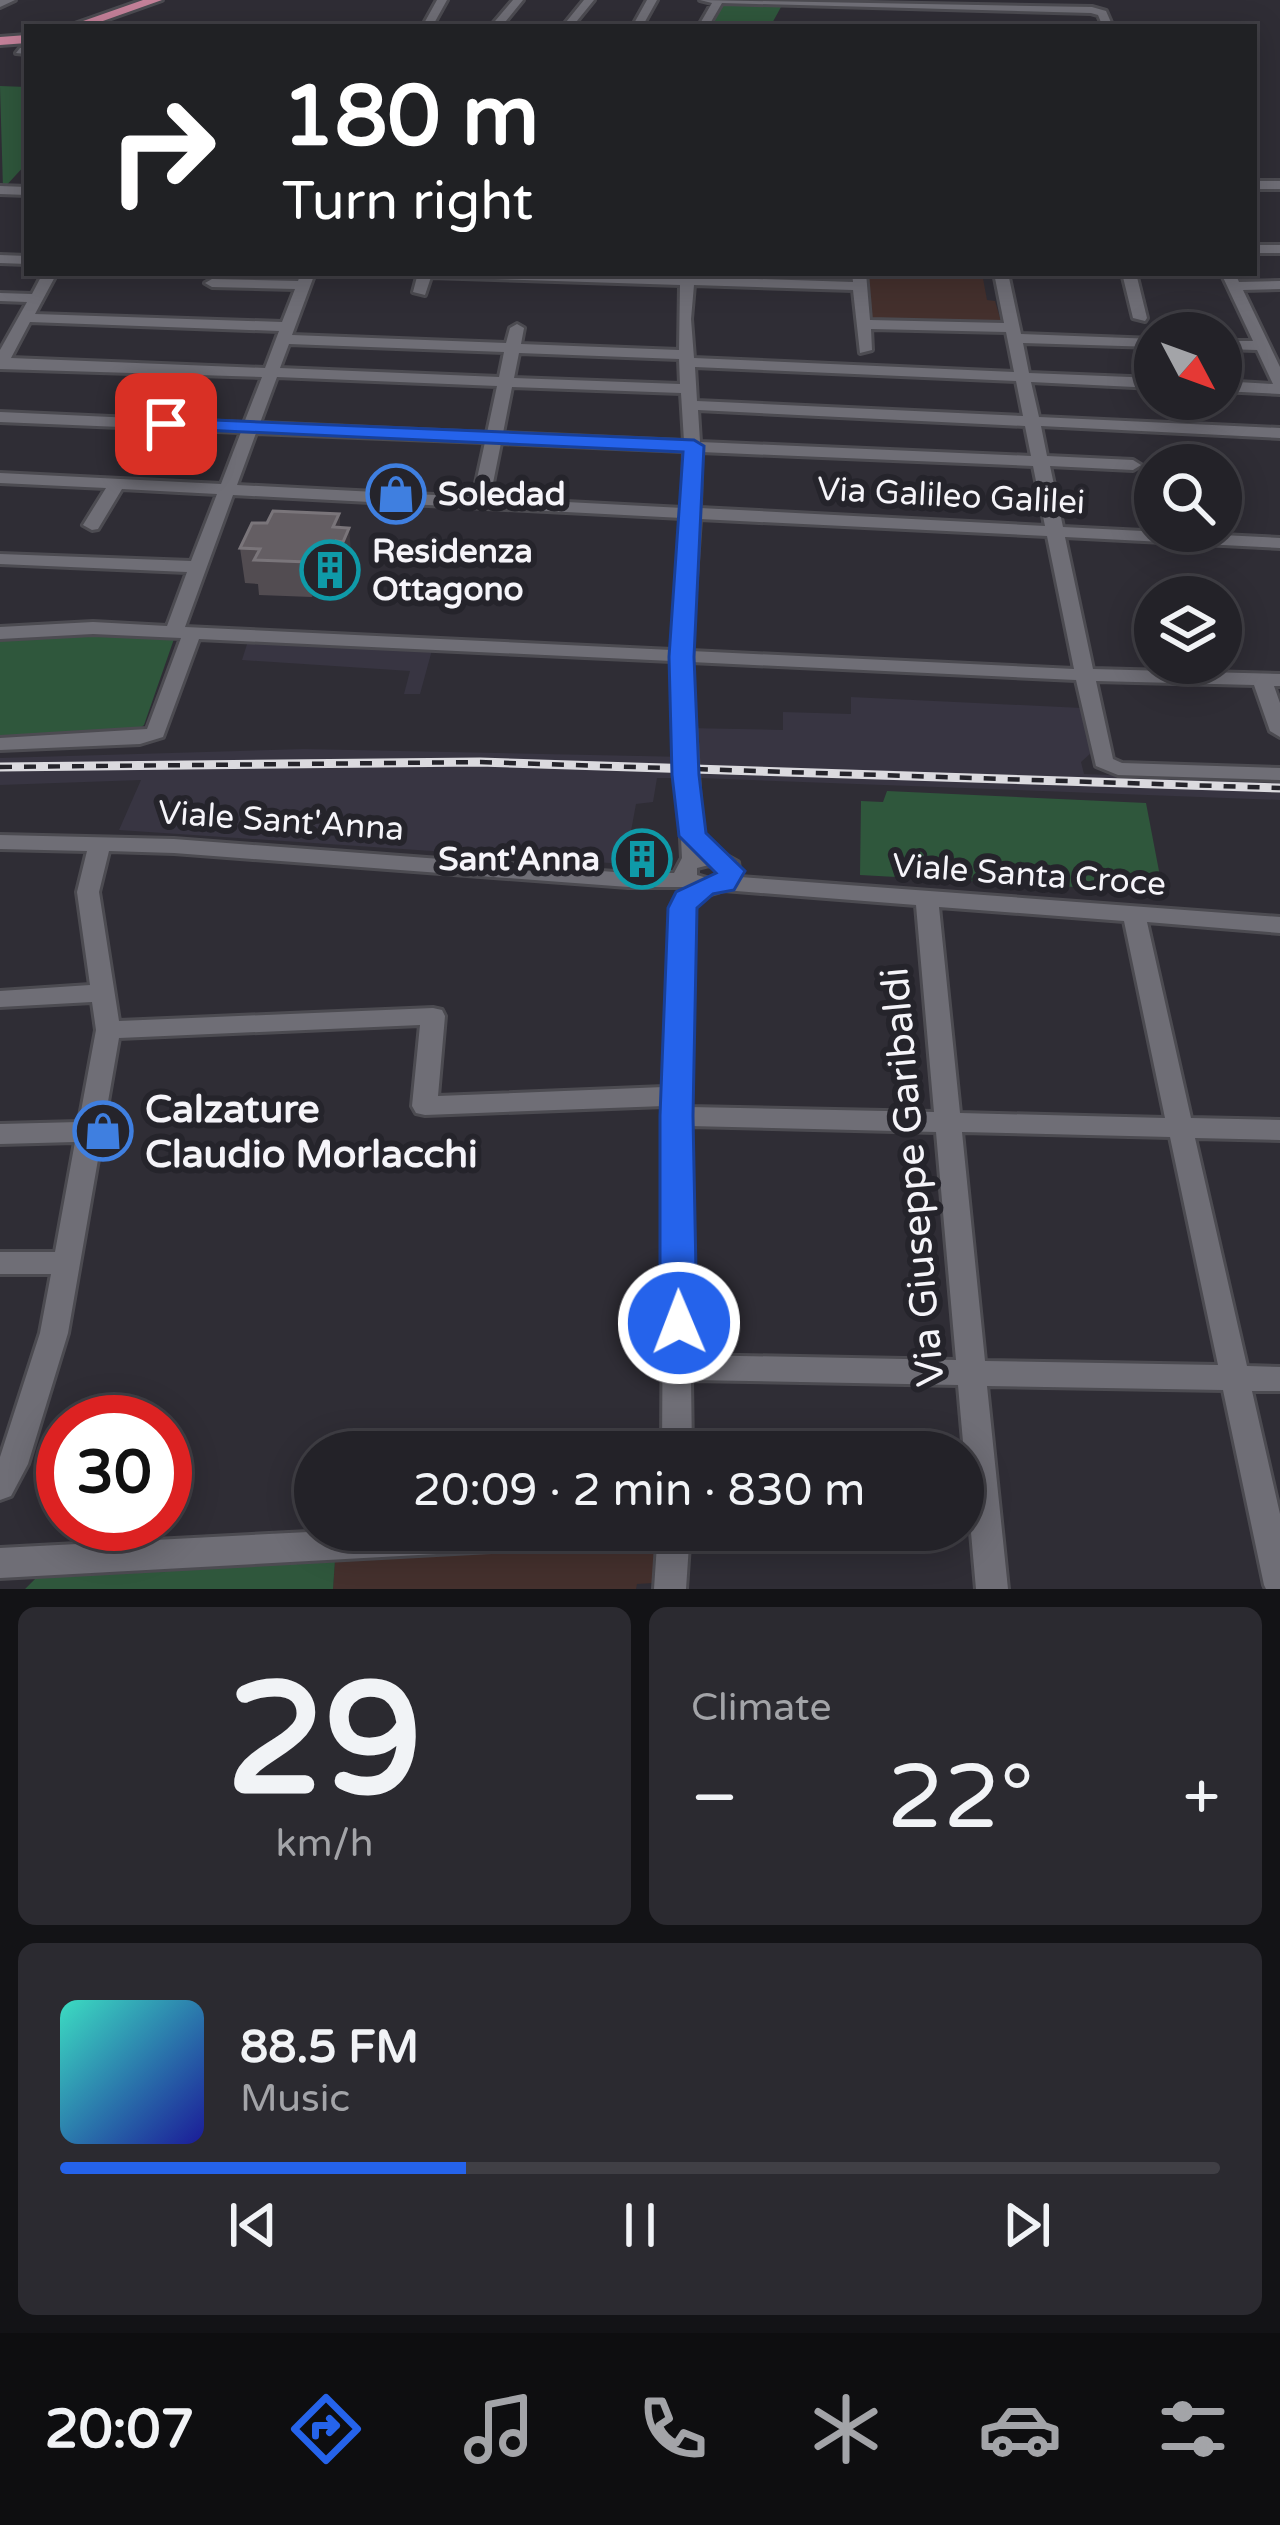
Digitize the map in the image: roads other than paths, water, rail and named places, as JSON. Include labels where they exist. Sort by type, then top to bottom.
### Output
[{"type":"main road","points":[[82,24],[156,0]]},
{"type":"street","points":[[0,4],[10,0]]},
{"type":"street","points":[[498,24],[518,0]]},
{"type":"street","points":[[569,24],[589,0]]},
{"type":"street","points":[[705,0],[787,7],[886,3],[1092,10],[1102,13],[1107,24]]},
{"type":"street","points":[[868,6],[871,24]]},
{"type":"street","points":[[48,276],[1,363],[505,381],[913,416],[1280,433]]},
{"type":"street","points":[[420,292],[424,276]]},
{"type":"street","points":[[502,276],[859,280],[865,350]]},
{"type":"street","points":[[1002,276],[1103,762],[1118,769],[1280,774]]},
{"type":"street","points":[[1130,276],[1139,312]]},
{"type":"street","points":[[524,296],[528,277]]},
{"type":"street","points":[[677,1431],[676,1106],[682,908],[704,866],[681,657],[694,446],[687,359],[688,277]]},
{"type":"street","points":[[0,744],[140,738],[156,733],[199,567],[305,279],[212,283]]},
{"type":"street","points":[[1231,279],[1280,286]]},
{"type":"street","points":[[1231,279],[1280,386],[1242,386]]},
{"type":"street","points":[[0,297],[37,298]]},
{"type":"street","points":[[26,318],[404,344],[1134,382]]},
{"type":"street","points":[[404,344],[410,324]]},
{"type":"street","points":[[863,324],[1134,342]]},
{"type":"street","points":[[480,502],[517,328]]},
{"type":"street","points":[[1242,346],[1262,346]]},
{"type":"street","points":[[913,416],[916,456]]},
{"type":"street","points":[[0,417],[1133,465]]},
{"type":"street","name":"Via Galileo Galilei","points":[[0,478],[1280,543]]},
{"type":"street","points":[[92,525],[117,484]]},
{"type":"street","points":[[0,559],[199,567]]},
{"type":"street","points":[[0,633],[93,628],[183,631],[1087,675],[1271,679],[1280,731]]},
{"type":"street","name":"Viale Sant'Anna","points":[[0,842],[100,843],[628,880],[704,866]]},
{"type":"street","points":[[0,1486],[14,1464],[54,1333],[86,1132],[108,1030],[88,892],[100,843]]},
{"type":"street","name":"Viale Santa Croce","points":[[704,866],[774,885],[927,901],[1280,925]]},
{"type":"street","name":"Via Giuseppe Garibaldi","points":[[927,901],[992,1589]]},
{"type":"street","points":[[1134,915],[1280,1585]]},
{"type":"street","points":[[0,999],[101,993]]},
{"type":"street","points":[[108,1030],[433,1016],[425,1106],[676,1106],[946,1122],[1280,1130]]},
{"type":"street","points":[[0,1134],[86,1132]]},
{"type":"street","points":[[0,1263],[63,1263]]},
{"type":"street","points":[[679,1367],[1280,1379]]},
{"type":"street","points":[[0,1563],[294,1547]]},
{"type":"street","points":[[670,1589],[673,1551]]},
{"type":"railway","points":[[0,767],[480,762],[1280,788]]},
{"type":"place","name":"Soledad","points":[[396,494]]},
{"type":"place","name":"Residenza Ottagono","points":[[330,570]]},
{"type":"place","name":"Sant'Anna","points":[[642,859]]},
{"type":"place","name":"Calzature Claudio Morlacchi","points":[[103,1131]]}]
